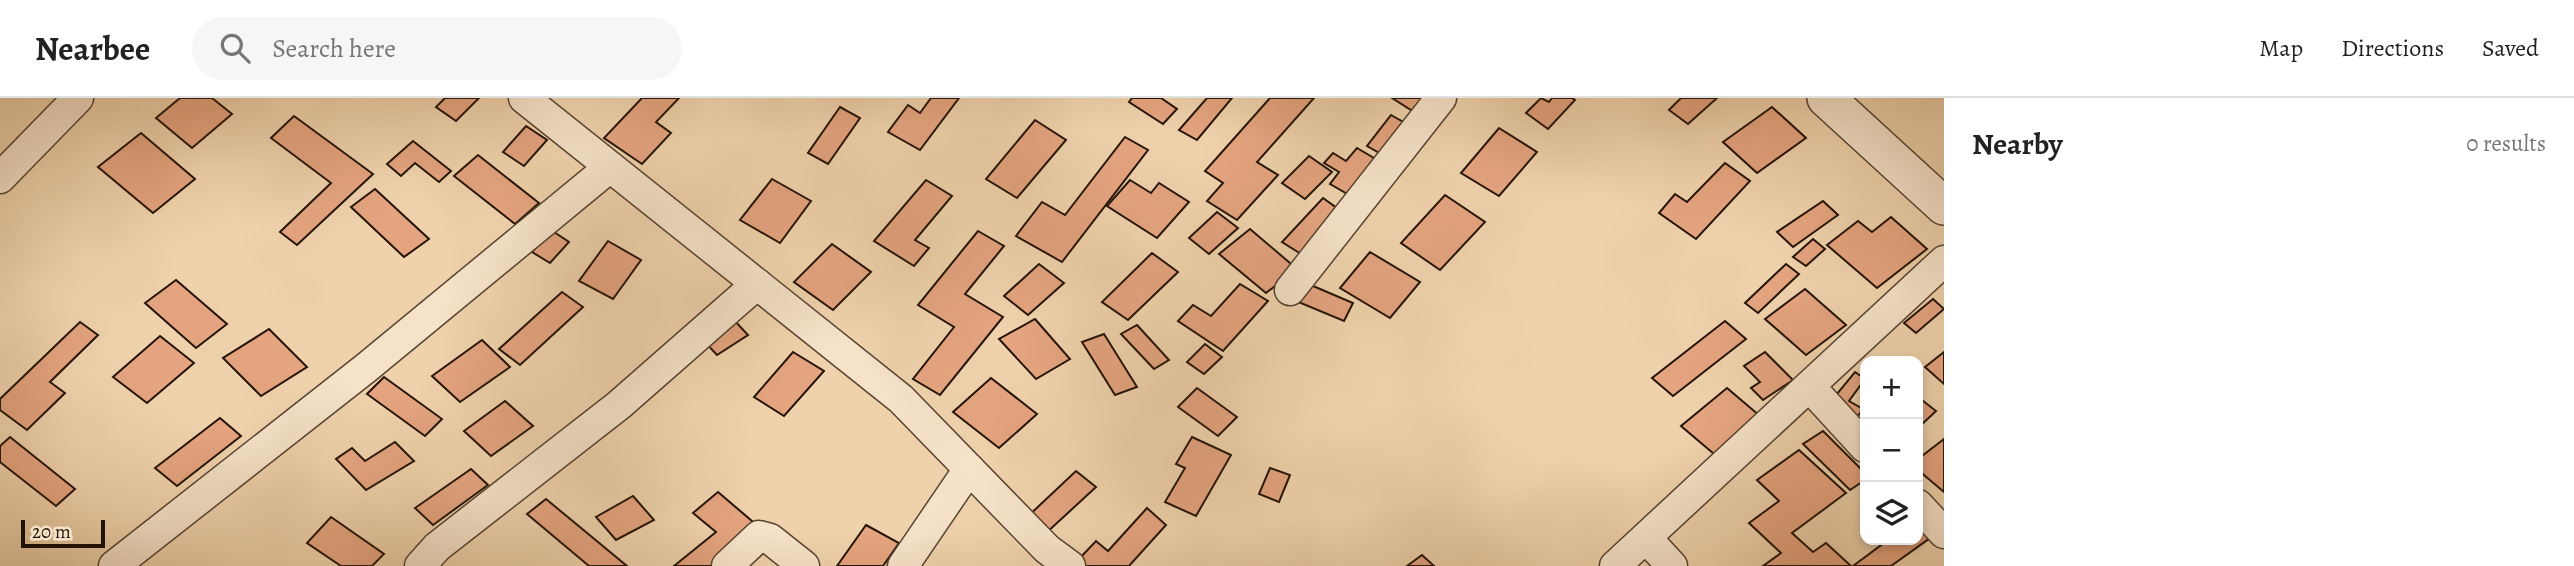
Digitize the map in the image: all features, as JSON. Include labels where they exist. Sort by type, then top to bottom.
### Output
[{"type":"street","points":[[0,178],[78,98]]},
{"type":"street","points":[[524,98],[901,399],[1046,549],[1070,566]]},
{"type":"street","points":[[1290,290],[1441,98]]},
{"type":"street","points":[[1826,98],[1944,206]]},
{"type":"street","points":[[114,566],[355,377],[610,167]]},
{"type":"street","points":[[1615,566],[1944,261]]},
{"type":"street","points":[[420,566],[437,547],[619,405],[757,284]]},
{"type":"street","points":[[1810,387],[1860,442]]},
{"type":"street","points":[[903,566],[969,469]]},
{"type":"street","points":[[1923,510],[1944,533]]},
{"type":"street","points":[[727,566],[759,536],[770,539],[804,566]]},
{"type":"street","points":[[1647,539],[1672,566]]},
{"type":"building","points":[[180,98],[212,98],[232,114],[192,148],[156,118]]},
{"type":"building","points":[[445,98],[479,98],[456,121],[436,107]]},
{"type":"building","points":[[642,98],[679,98],[656,122],[671,133],[642,164],[604,138]]},
{"type":"building","points":[[931,98],[959,98],[920,150],[888,132],[908,105],[920,113]]},
{"type":"building","points":[[1132,98],[1161,98],[1177,109],[1163,124],[1129,102]]},
{"type":"building","points":[[1207,98],[1232,98],[1197,140],[1179,130]]},
{"type":"building","points":[[1270,98],[1314,98],[1257,162],[1278,175],[1237,220],[1207,201],[1223,183],[1205,171]]},
{"type":"building","points":[[1392,98],[1427,98],[1414,112]]},
{"type":"building","points":[[1541,98],[1549,102],[1552,98],[1575,100],[1548,129],[1526,113]]},
{"type":"building","points":[[1681,98],[1717,98],[1688,124],[1669,110]]},
{"type":"building","points":[[840,107],[860,118],[828,164],[808,153]]},
{"type":"building","points":[[1772,107],[1806,138],[1757,173],[1723,142]]},
{"type":"building","points":[[1391,115],[1414,128],[1390,159],[1367,146]]},
{"type":"building","points":[[294,116],[373,174],[297,245],[280,232],[331,183],[271,138]]},
{"type":"building","points":[[1035,120],[1066,140],[1017,198],[986,179]]},
{"type":"building","points":[[526,126],[547,140],[524,166],[503,152]]},
{"type":"building","points":[[1499,128],[1537,152],[1499,196],[1461,173]]},
{"type":"building","points":[[141,133],[195,179],[153,213],[98,167]]},
{"type":"building","points":[[1125,137],[1148,150],[1062,262],[1016,236],[1042,202],[1065,215]]},
{"type":"building","points":[[413,141],[451,171],[439,182],[415,163],[401,176],[387,164]]},
{"type":"building","points":[[1357,148],[1379,161],[1351,196],[1330,184],[1339,172],[1324,163],[1333,153],[1346,161]]},
{"type":"building","points":[[478,155],[539,203],[515,224],[454,176]]},
{"type":"building","points":[[1309,156],[1332,172],[1305,199],[1282,183]]},
{"type":"building","points":[[1725,163],[1750,181],[1696,239],[1659,213],[1675,194],[1687,202]]},
{"type":"building","points":[[772,179],[811,201],[780,243],[740,220]]},
{"type":"building","points":[[926,180],[952,196],[915,240],[929,248],[914,266],[874,241]]},
{"type":"building","points":[[1130,180],[1151,193],[1159,183],[1189,202],[1157,238],[1107,206]]},
{"type":"building","points":[[375,189],[429,239],[404,257],[351,207]]},
{"type":"building","points":[[1445,195],[1485,222],[1440,270],[1401,243]]},
{"type":"building","points":[[1323,198],[1341,211],[1301,254],[1282,242]]},
{"type":"building","points":[[1823,201],[1838,215],[1793,247],[1777,232]]},
{"type":"building","points":[[1217,212],[1238,228],[1209,254],[1189,238]]},
{"type":"building","points":[[1891,217],[1927,249],[1877,288],[1827,245],[1858,221],[1872,232]]},
{"type":"building","points":[[1250,229],[1297,269],[1266,293],[1219,254]]},
{"type":"building","points":[[551,230],[569,242],[550,263],[532,252]]},
{"type":"building","points":[[978,231],[1004,246],[965,294],[1003,317],[940,395],[913,379],[954,327],[918,305]]},
{"type":"building","points":[[1813,239],[1825,249],[1806,266],[1793,257]]},
{"type":"building","points":[[608,241],[641,260],[613,299],[579,281]]},
{"type":"building","points":[[832,244],[871,272],[833,310],[794,282]]},
{"type":"building","points":[[1370,252],[1420,282],[1390,318],[1340,288]]},
{"type":"building","points":[[1152,253],[1178,272],[1128,320],[1102,302]]},
{"type":"building","points":[[1039,264],[1064,283],[1028,315],[1004,296]]},
{"type":"building","points":[[1786,264],[1799,274],[1758,313],[1745,303]]},
{"type":"building","points":[[176,280],[227,324],[196,348],[145,303]]},
{"type":"building","points":[[1306,283],[1353,303],[1344,321],[1296,301]]},
{"type":"building","points":[[1240,284],[1268,301],[1223,351],[1178,321],[1193,305],[1211,316]]},
{"type":"building","points":[[1805,289],[1846,325],[1806,355],[1765,319]]},
{"type":"building","points":[[562,292],[583,307],[520,365],[499,349]]},
{"type":"building","points":[[1933,299],[1944,309],[1916,333],[1904,323]]},
{"type":"building","points":[[733,319],[748,335],[717,355],[702,339]]},
{"type":"building","points":[[1035,319],[1070,359],[1036,379],[999,339]]},
{"type":"building","points":[[1725,321],[1746,339],[1673,396],[1652,378]]},
{"type":"building","points":[[80,322],[98,335],[50,382],[65,393],[27,430],[0,410],[0,399]]},
{"type":"building","points":[[1137,325],[1169,360],[1154,369],[1121,334]]},
{"type":"building","points":[[269,329],[307,367],[261,396],[223,358]]},
{"type":"building","points":[[1104,334],[1137,387],[1115,395],[1082,342]]},
{"type":"building","points":[[160,336],[194,363],[147,403],[113,377]]},
{"type":"building","points":[[482,340],[510,367],[460,402],[432,376]]},
{"type":"building","points":[[1205,344],[1222,357],[1204,374],[1187,362]]},
{"type":"building","points":[[793,352],[824,371],[784,416],[754,397]]},
{"type":"building","points":[[1765,352],[1793,380],[1763,400],[1751,388],[1760,382],[1744,366]]},
{"type":"building","points":[[1944,352],[1944,384],[1925,367]]},
{"type":"building","points":[[1855,372],[1860,376],[1860,386],[1849,401],[1860,407],[1858,416],[1832,400]]},
{"type":"building","points":[[384,377],[442,419],[425,436],[367,394]]},
{"type":"building","points":[[991,378],[1037,414],[999,448],[953,412]]},
{"type":"building","points":[[1197,388],[1237,417],[1218,436],[1178,407]]},
{"type":"building","points":[[1727,388],[1760,416],[1714,454],[1681,426]]},
{"type":"building","points":[[505,401],[533,426],[491,456],[464,431]]},
{"type":"building","points":[[1923,401],[1936,411],[1923,423]]},
{"type":"building","points":[[220,418],[241,436],[177,486],[155,468]]},
{"type":"building","points":[[1823,431],[1860,468],[1860,483],[1850,490],[1803,444]]},
{"type":"building","points":[[10,437],[75,489],[56,506],[0,462],[0,446]]},
{"type":"building","points":[[1192,437],[1231,455],[1196,516],[1165,502],[1185,468],[1176,464]]},
{"type":"building","points":[[1944,439],[1944,492],[1923,474],[1923,455]]},
{"type":"building","points":[[395,442],[414,461],[366,490],[336,459],[352,448],[365,461]]},
{"type":"building","points":[[1799,450],[1846,493],[1792,533],[1813,552],[1826,543],[1851,566],[1763,566],[1781,553],[1749,523],[1779,501],[1757,480]]},
{"type":"building","points":[[1270,468],[1290,475],[1279,502],[1259,494]]},
{"type":"building","points":[[471,469],[488,485],[433,525],[415,508]]},
{"type":"building","points":[[1076,471],[1096,487],[1044,535],[1024,520]]},
{"type":"building","points":[[718,492],[759,527],[711,566],[674,566],[716,532],[693,513]]},
{"type":"building","points":[[633,496],[654,520],[616,540],[596,517]]},
{"type":"building","points":[[546,499],[627,566],[589,566],[527,514]]},
{"type":"building","points":[[1147,508],[1166,525],[1129,566],[1085,566],[1078,560],[1096,541],[1108,551]]},
{"type":"building","points":[[331,517],[384,554],[372,566],[341,566],[307,543]]},
{"type":"building","points":[[866,525],[899,543],[883,566],[837,566]]},
{"type":"building","points":[[1923,531],[1930,538],[1923,543]]},
{"type":"building","points":[[1881,545],[1920,545],[1891,566],[1853,566]]},
{"type":"building","points":[[1422,555],[1434,566],[1407,566]]}]
